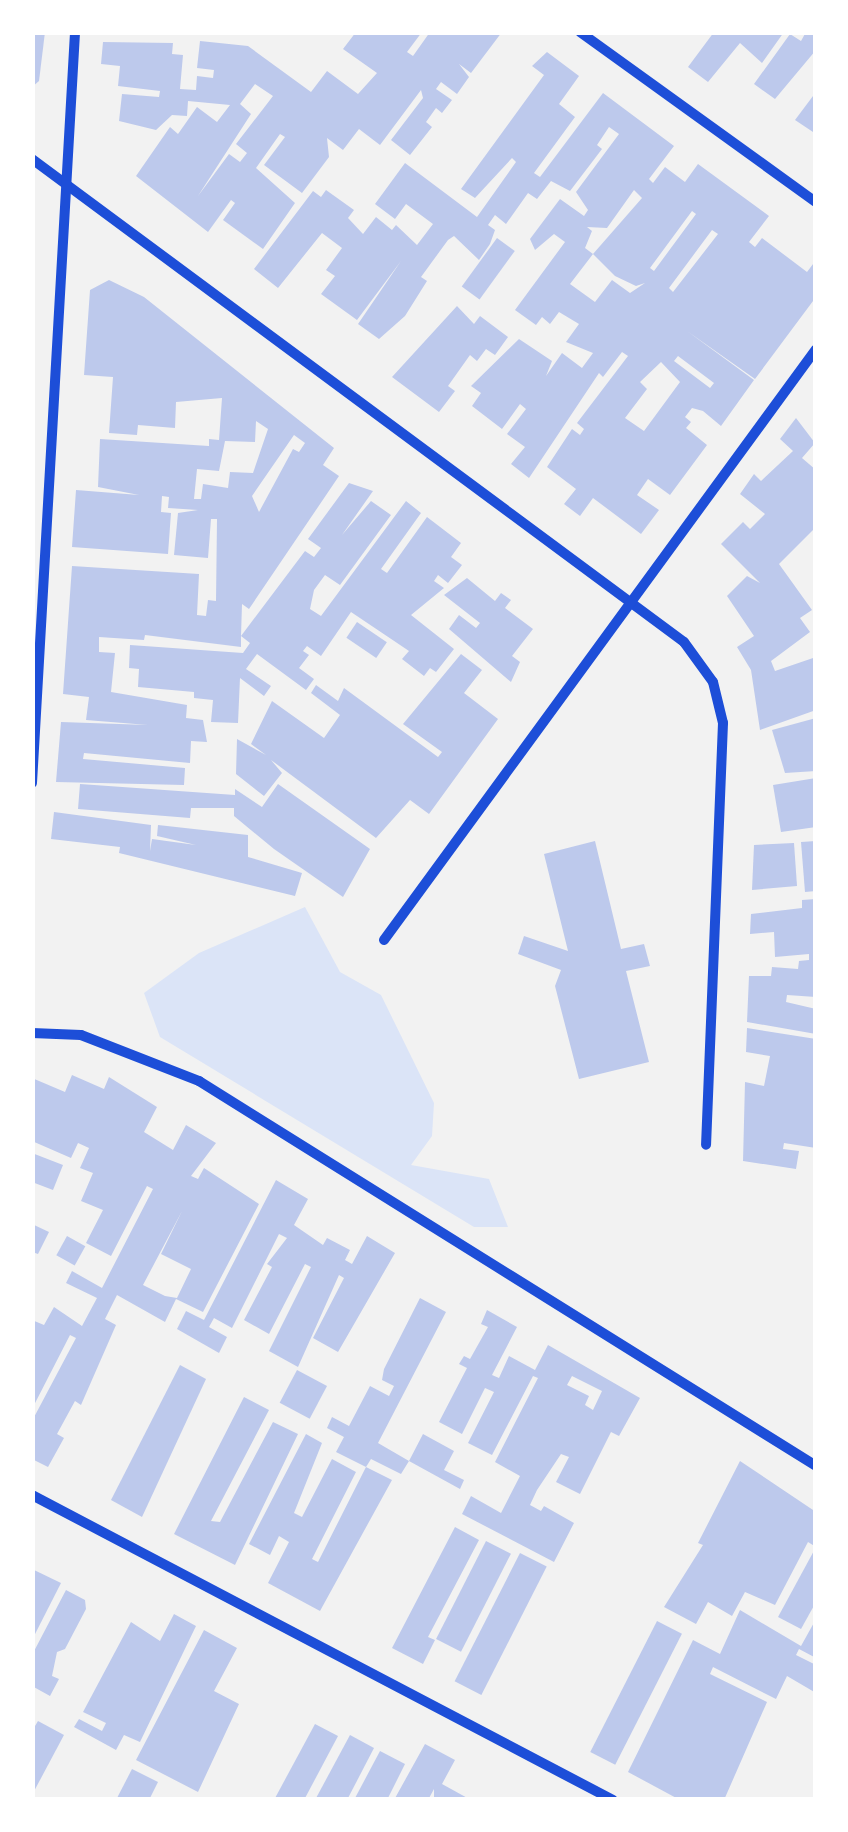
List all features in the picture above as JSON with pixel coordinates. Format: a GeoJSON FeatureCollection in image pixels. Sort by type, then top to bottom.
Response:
{"type":"FeatureCollection","features":[{"type":"Feature","properties":{"kind":"street"},"geometry":{"type":"LineString","coordinates":[[32,783],[75,32]]}},
{"type":"Feature","properties":{"kind":"street"},"geometry":{"type":"LineString","coordinates":[[580,32],[816,202]]}},
{"type":"Feature","properties":{"kind":"street"},"geometry":{"type":"LineString","coordinates":[[32,159],[684,642],[713,682],[723,722],[706,1146]]}},
{"type":"Feature","properties":{"kind":"street"},"geometry":{"type":"LineString","coordinates":[[384,940],[628,600],[816,350]]}},
{"type":"Feature","properties":{"kind":"street"},"geometry":{"type":"LineString","coordinates":[[32,1034],[81,1036],[199,1081],[816,1466]]}},
{"type":"Feature","properties":{"kind":"street"},"geometry":{"type":"LineString","coordinates":[[32,1494],[613,1800]]}},
{"type":"Feature","properties":{"kind":"shaded area"},"geometry":{"type":"Polygon","coordinates":[[[305,907],[340,972],[381,995],[434,1103],[432,1136],[411,1165],[489,1179],[508,1227],[474,1227],[160,1037],[144,993],[199,953],[305,907]]]}},
{"type":"Feature","properties":{"kind":"building"},"geometry":{"type":"Polygon","coordinates":[[[32,32],[45,32],[39,81],[32,87],[32,32]]]}},
{"type":"Feature","properties":{"kind":"building"},"geometry":{"type":"Polygon","coordinates":[[[356,32],[422,32],[407,52],[413,56],[430,32],[502,32],[471,73],[459,64],[469,77],[457,94],[441,82],[436,89],[452,100],[442,113],[436,108],[426,122],[432,127],[410,155],[391,140],[423,98],[421,90],[380,145],[359,129],[343,150],[327,138],[329,157],[302,193],[264,165],[285,137],[280,134],[256,168],[295,203],[263,249],[223,220],[235,203],[231,200],[208,232],[136,176],[170,127],[178,134],[197,107],[217,122],[230,105],[188,101],[187,116],[172,115],[156,130],[119,121],[122,94],[159,97],[160,91],[118,86],[120,66],[101,64],[103,42],[173,43],[172,54],[183,55],[180,89],[196,90],[197,76],[213,78],[214,70],[197,68],[200,41],[248,46],[311,92],[327,71],[358,94],[377,73],[343,49],[356,32]],[[255,84],[240,104],[251,114],[198,196],[229,154],[240,162],[247,153],[236,144],[273,96],[255,84]]]}},
{"type":"Feature","properties":{"kind":"building"},"geometry":{"type":"Polygon","coordinates":[[[714,32],[784,32],[762,63],[740,43],[708,82],[688,67],[714,32]]]}},
{"type":"Feature","properties":{"kind":"building"},"geometry":{"type":"Polygon","coordinates":[[[806,32],[816,32],[816,50],[775,99],[754,84],[790,34],[801,41],[806,32]]]}},
{"type":"Feature","properties":{"kind":"building"},"geometry":{"type":"Polygon","coordinates":[[[547,52],[579,76],[559,104],[575,117],[534,173],[540,177],[603,93],[674,146],[649,179],[653,183],[665,167],[685,182],[698,164],[769,216],[749,242],[755,247],[762,238],[807,272],[816,260],[816,297],[755,379],[687,331],[754,380],[721,426],[703,411],[692,408],[685,417],[691,422],[686,428],[707,445],[670,495],[648,479],[637,495],[659,510],[641,534],[593,498],[580,516],[564,504],[576,489],[547,467],[572,429],[580,435],[584,429],[577,423],[628,356],[622,352],[603,377],[599,373],[529,478],[511,464],[525,447],[507,434],[526,409],[520,404],[502,429],[472,406],[481,393],[471,386],[519,339],[552,361],[546,376],[562,353],[582,368],[593,353],[566,342],[579,324],[559,312],[550,324],[542,317],[536,325],[515,310],[565,242],[554,234],[535,250],[530,239],[560,199],[584,216],[588,210],[576,192],[619,134],[609,127],[597,145],[602,149],[570,191],[551,181],[537,199],[528,193],[506,224],[495,215],[488,225],[495,230],[479,260],[454,236],[448,240],[421,277],[427,281],[405,316],[379,339],[358,324],[401,261],[357,320],[321,294],[335,276],[326,270],[342,248],[322,233],[278,288],[254,269],[313,191],[321,197],[326,190],[354,210],[348,218],[363,234],[376,217],[392,230],[396,225],[417,245],[433,224],[406,204],[395,219],[375,204],[405,163],[477,217],[516,162],[512,158],[475,198],[461,189],[544,75],[532,66],[547,52]],[[634,190],[607,228],[587,227],[592,231],[585,248],[593,254],[642,198],[634,190]],[[692,211],[650,268],[654,271],[696,214],[692,211]],[[712,230],[669,288],[673,292],[718,234],[712,230]],[[593,254],[570,284],[595,302],[612,280],[630,293],[645,283],[636,286],[615,276],[593,254]],[[678,356],[674,361],[710,388],[714,383],[678,356]],[[661,362],[640,382],[647,389],[625,418],[644,431],[680,382],[661,362]]]}},
{"type":"Feature","properties":{"kind":"building"},"geometry":{"type":"Polygon","coordinates":[[[816,92],[816,134],[795,120],[816,92]]]}},
{"type":"Feature","properties":{"kind":"building"},"geometry":{"type":"Polygon","coordinates":[[[497,238],[515,251],[480,299],[462,287],[497,238]]]}},
{"type":"Feature","properties":{"kind":"building"},"geometry":{"type":"Polygon","coordinates":[[[109,280],[144,297],[334,448],[323,465],[339,476],[249,609],[242,604],[241,647],[145,635],[144,640],[99,637],[99,652],[115,653],[111,692],[187,705],[186,718],[203,720],[207,742],[191,741],[190,763],[84,753],[83,759],[185,768],[184,785],[56,782],[61,722],[148,725],[86,720],[89,697],[63,694],[72,566],[199,574],[197,615],[206,616],[208,600],[216,601],[217,519],[211,519],[208,558],[174,555],[178,513],[198,510],[168,508],[169,497],[162,496],[161,512],[171,513],[168,554],[72,547],[76,490],[139,495],[98,487],[100,439],[209,446],[209,439],[219,440],[222,398],[176,402],[175,428],[138,425],[137,435],[109,433],[113,377],[84,375],[90,290],[109,280]],[[256,421],[255,442],[225,441],[219,471],[197,469],[194,499],[201,499],[203,484],[228,488],[230,472],[253,473],[268,429],[256,421]],[[294,435],[252,496],[259,512],[293,449],[299,452],[305,443],[294,435]]]}},
{"type":"Feature","properties":{"kind":"building"},"geometry":{"type":"Polygon","coordinates":[[[457,306],[474,324],[480,316],[508,337],[495,355],[486,349],[477,361],[470,355],[448,386],[455,391],[439,412],[392,377],[457,306]]]}},
{"type":"Feature","properties":{"kind":"building"},"geometry":{"type":"Polygon","coordinates":[[[796,418],[815,443],[802,458],[816,470],[816,527],[779,564],[812,610],[800,618],[810,632],[771,661],[775,671],[816,657],[816,710],[760,730],[751,670],[737,647],[754,636],[727,596],[747,576],[760,583],[721,544],[743,522],[750,529],[765,514],[740,494],[754,474],[761,481],[793,451],[780,439],[796,418]]]}},
{"type":"Feature","properties":{"kind":"building"},"geometry":{"type":"Polygon","coordinates":[[[349,483],[373,491],[342,535],[371,501],[391,515],[340,585],[325,575],[314,590],[310,609],[321,616],[406,501],[421,513],[381,569],[387,573],[427,517],[461,543],[451,557],[462,565],[448,583],[438,575],[434,581],[444,588],[411,615],[454,649],[436,672],[430,668],[424,676],[402,659],[409,651],[351,612],[321,656],[307,646],[303,651],[309,655],[299,668],[314,679],[306,690],[257,654],[246,669],[271,686],[264,696],[240,678],[238,723],[211,722],[213,700],[194,698],[194,692],[138,687],[139,669],[129,668],[130,645],[243,653],[250,643],[241,636],[305,551],[314,557],[321,548],[308,539],[349,483]]]}},
{"type":"Feature","properties":{"kind":"building"},"geometry":{"type":"Polygon","coordinates":[[[467,578],[495,601],[501,593],[511,600],[505,608],[533,629],[512,656],[520,662],[511,682],[449,629],[459,615],[476,628],[480,623],[444,595],[467,578]]]}},
{"type":"Feature","properties":{"kind":"building"},"geometry":{"type":"Polygon","coordinates":[[[357,622],[387,642],[376,658],[346,638],[357,622]]]}},
{"type":"Feature","properties":{"kind":"building"},"geometry":{"type":"Polygon","coordinates":[[[461,654],[482,670],[464,693],[498,719],[429,814],[410,800],[376,838],[271,760],[282,773],[264,796],[236,774],[237,739],[266,755],[251,744],[272,701],[324,738],[340,715],[311,693],[316,685],[338,701],[344,688],[438,757],[442,752],[403,724],[461,654]]]}},
{"type":"Feature","properties":{"kind":"building"},"geometry":{"type":"Polygon","coordinates":[[[816,718],[816,771],[785,773],[772,730],[816,718]]]}},
{"type":"Feature","properties":{"kind":"building"},"geometry":{"type":"Polygon","coordinates":[[[816,778],[816,827],[781,832],[773,785],[816,778]]]}},
{"type":"Feature","properties":{"kind":"building"},"geometry":{"type":"Polygon","coordinates":[[[80,784],[235,795],[235,789],[262,807],[278,784],[370,849],[343,897],[274,849],[234,816],[234,808],[191,808],[190,818],[78,809],[80,784]]]}},
{"type":"Feature","properties":{"kind":"building"},"geometry":{"type":"Polygon","coordinates":[[[54,812],[151,825],[150,851],[152,839],[196,845],[157,836],[158,825],[248,835],[248,857],[302,873],[295,896],[119,853],[120,847],[51,839],[54,812]]]}},
{"type":"Feature","properties":{"kind":"building"},"geometry":{"type":"Polygon","coordinates":[[[595,841],[621,949],[644,944],[650,966],[626,971],[649,1062],[579,1079],[555,986],[561,970],[518,954],[524,936],[568,951],[544,854],[595,841]]]}},
{"type":"Feature","properties":{"kind":"building"},"geometry":{"type":"Polygon","coordinates":[[[816,841],[816,891],[805,892],[801,842],[816,841]]]}},
{"type":"Feature","properties":{"kind":"building"},"geometry":{"type":"Polygon","coordinates":[[[794,843],[797,886],[752,890],[754,845],[794,843]]]}},
{"type":"Feature","properties":{"kind":"building"},"geometry":{"type":"Polygon","coordinates":[[[816,899],[816,997],[787,995],[786,1002],[816,1009],[816,1034],[747,1022],[749,976],[771,976],[772,967],[798,969],[799,961],[809,960],[809,954],[775,957],[774,932],[750,934],[751,914],[802,908],[802,900],[816,899]]]}},
{"type":"Feature","properties":{"kind":"building"},"geometry":{"type":"Polygon","coordinates":[[[747,1028],[816,1039],[816,1148],[784,1143],[783,1149],[799,1151],[796,1169],[743,1161],[745,1082],[764,1086],[770,1056],[746,1052],[747,1028]]]}},
{"type":"Feature","properties":{"kind":"building"},"geometry":{"type":"Polygon","coordinates":[[[72,1075],[104,1089],[109,1077],[157,1107],[144,1132],[173,1150],[186,1125],[216,1143],[191,1176],[198,1179],[204,1168],[259,1204],[203,1312],[176,1299],[165,1322],[117,1295],[105,1319],[116,1325],[81,1405],[75,1401],[57,1434],[64,1438],[48,1467],[32,1459],[32,1421],[76,1338],[70,1335],[32,1409],[32,1320],[44,1325],[54,1307],[82,1326],[97,1298],[66,1283],[72,1271],[102,1288],[153,1189],[147,1186],[111,1256],[86,1243],[103,1210],[81,1201],[93,1173],[80,1168],[89,1148],[78,1143],[71,1158],[32,1141],[32,1078],[65,1092],[72,1075]],[[182,1211],[143,1285],[177,1298],[191,1269],[161,1254],[182,1211]]]}},
{"type":"Feature","properties":{"kind":"building"},"geometry":{"type":"Polygon","coordinates":[[[32,1153],[63,1165],[53,1190],[32,1182],[32,1153]]]}},
{"type":"Feature","properties":{"kind":"building"},"geometry":{"type":"Polygon","coordinates":[[[276,1180],[308,1199],[294,1225],[323,1245],[327,1238],[350,1250],[345,1260],[352,1264],[367,1236],[395,1253],[338,1352],[313,1338],[344,1278],[339,1275],[298,1367],[269,1351],[311,1267],[305,1264],[269,1334],[244,1320],[272,1267],[267,1264],[287,1238],[279,1234],[232,1328],[214,1318],[209,1327],[227,1337],[219,1353],[177,1329],[186,1311],[204,1320],[276,1180]]]}},
{"type":"Feature","properties":{"kind":"building"},"geometry":{"type":"Polygon","coordinates":[[[32,1224],[49,1232],[38,1254],[32,1252],[32,1224]]]}},
{"type":"Feature","properties":{"kind":"building"},"geometry":{"type":"Polygon","coordinates":[[[67,1236],[85,1246],[75,1265],[56,1255],[67,1236]]]}},
{"type":"Feature","properties":{"kind":"building"},"geometry":{"type":"Polygon","coordinates":[[[420,1298],[446,1312],[378,1443],[409,1461],[401,1474],[371,1459],[366,1467],[336,1452],[344,1437],[327,1428],[332,1417],[349,1426],[370,1386],[389,1396],[394,1386],[382,1380],[384,1369],[420,1298]]]}},
{"type":"Feature","properties":{"kind":"building"},"geometry":{"type":"Polygon","coordinates":[[[487,1310],[517,1327],[492,1375],[499,1378],[509,1356],[535,1370],[548,1345],[640,1398],[619,1436],[611,1432],[580,1494],[556,1482],[569,1457],[561,1454],[537,1490],[530,1505],[541,1511],[544,1506],[574,1523],[554,1562],[462,1514],[471,1496],[501,1513],[520,1476],[495,1462],[538,1378],[533,1376],[492,1455],[468,1443],[494,1392],[485,1388],[462,1434],[439,1422],[467,1368],[459,1364],[464,1356],[470,1359],[488,1327],[481,1324],[487,1310]],[[572,1376],[567,1385],[589,1396],[585,1405],[593,1410],[602,1391],[572,1376]]]}},
{"type":"Feature","properties":{"kind":"building"},"geometry":{"type":"Polygon","coordinates":[[[180,1365],[206,1379],[142,1517],[111,1500],[180,1365]]]}},
{"type":"Feature","properties":{"kind":"building"},"geometry":{"type":"Polygon","coordinates":[[[297,1370],[327,1386],[310,1419],[280,1403],[297,1370]]]}},
{"type":"Feature","properties":{"kind":"building"},"geometry":{"type":"Polygon","coordinates":[[[244,1397],[269,1410],[211,1521],[220,1522],[273,1422],[298,1434],[235,1565],[174,1534],[244,1397]]]}},
{"type":"Feature","properties":{"kind":"building"},"geometry":{"type":"Polygon","coordinates":[[[306,1434],[322,1443],[294,1513],[302,1517],[332,1459],[356,1472],[312,1559],[318,1562],[366,1467],[392,1480],[320,1611],[268,1583],[289,1542],[279,1536],[270,1555],[249,1544],[306,1434]]]}},
{"type":"Feature","properties":{"kind":"building"},"geometry":{"type":"Polygon","coordinates":[[[423,1434],[454,1451],[444,1470],[464,1480],[460,1489],[409,1461],[423,1434]]]}},
{"type":"Feature","properties":{"kind":"building"},"geometry":{"type":"Polygon","coordinates":[[[740,1461],[816,1512],[816,1547],[808,1542],[775,1605],[745,1592],[732,1616],[708,1602],[696,1624],[664,1607],[703,1545],[698,1543],[740,1461]]]}},
{"type":"Feature","properties":{"kind":"building"},"geometry":{"type":"Polygon","coordinates":[[[455,1527],[479,1540],[428,1637],[435,1640],[423,1664],[392,1648],[455,1527]]]}},
{"type":"Feature","properties":{"kind":"building"},"geometry":{"type":"Polygon","coordinates":[[[486,1541],[511,1554],[461,1652],[436,1639],[486,1541]]]}},
{"type":"Feature","properties":{"kind":"building"},"geometry":{"type":"Polygon","coordinates":[[[816,1547],[816,1602],[801,1629],[778,1617],[816,1547]]]}},
{"type":"Feature","properties":{"kind":"building"},"geometry":{"type":"Polygon","coordinates":[[[520,1553],[547,1567],[481,1695],[455,1681],[520,1553]]]}},
{"type":"Feature","properties":{"kind":"building"},"geometry":{"type":"Polygon","coordinates":[[[32,1569],[61,1583],[32,1640],[32,1569]]]}},
{"type":"Feature","properties":{"kind":"building"},"geometry":{"type":"Polygon","coordinates":[[[66,1590],[85,1600],[86,1609],[65,1649],[57,1652],[52,1676],[59,1679],[50,1696],[32,1686],[32,1655],[66,1590]]]}},
{"type":"Feature","properties":{"kind":"building"},"geometry":{"type":"Polygon","coordinates":[[[740,1610],[801,1646],[816,1619],[816,1658],[799,1649],[796,1655],[816,1665],[816,1693],[787,1676],[776,1699],[713,1667],[710,1674],[767,1702],[724,1800],[680,1800],[628,1772],[693,1640],[720,1654],[740,1610]]]}},
{"type":"Feature","properties":{"kind":"building"},"geometry":{"type":"Polygon","coordinates":[[[174,1614],[196,1626],[140,1742],[124,1735],[116,1750],[74,1727],[79,1719],[102,1731],[106,1723],[83,1712],[131,1622],[160,1641],[174,1614]]]}},
{"type":"Feature","properties":{"kind":"building"},"geometry":{"type":"Polygon","coordinates":[[[657,1621],[682,1634],[615,1765],[590,1752],[657,1621]]]}},
{"type":"Feature","properties":{"kind":"building"},"geometry":{"type":"Polygon","coordinates":[[[204,1630],[237,1648],[214,1691],[239,1704],[198,1792],[136,1760],[204,1630]]]}},
{"type":"Feature","properties":{"kind":"building"},"geometry":{"type":"Polygon","coordinates":[[[38,1721],[64,1735],[32,1795],[32,1731],[38,1721]]]}},
{"type":"Feature","properties":{"kind":"building"},"geometry":{"type":"Polygon","coordinates":[[[315,1724],[338,1736],[304,1800],[274,1800],[315,1724]]]}},
{"type":"Feature","properties":{"kind":"building"},"geometry":{"type":"Polygon","coordinates":[[[350,1735],[374,1748],[347,1800],[315,1800],[350,1735]]]}},
{"type":"Feature","properties":{"kind":"building"},"geometry":{"type":"Polygon","coordinates":[[[425,1744],[455,1760],[442,1784],[471,1800],[434,1800],[434,1789],[428,1800],[394,1800],[425,1744]]]}},
{"type":"Feature","properties":{"kind":"building"},"geometry":{"type":"Polygon","coordinates":[[[380,1751],[405,1764],[387,1800],[354,1800],[380,1751]]]}},
{"type":"Feature","properties":{"kind":"building"},"geometry":{"type":"Polygon","coordinates":[[[132,1769],[158,1782],[149,1800],[116,1800],[132,1769]]]}}]}
